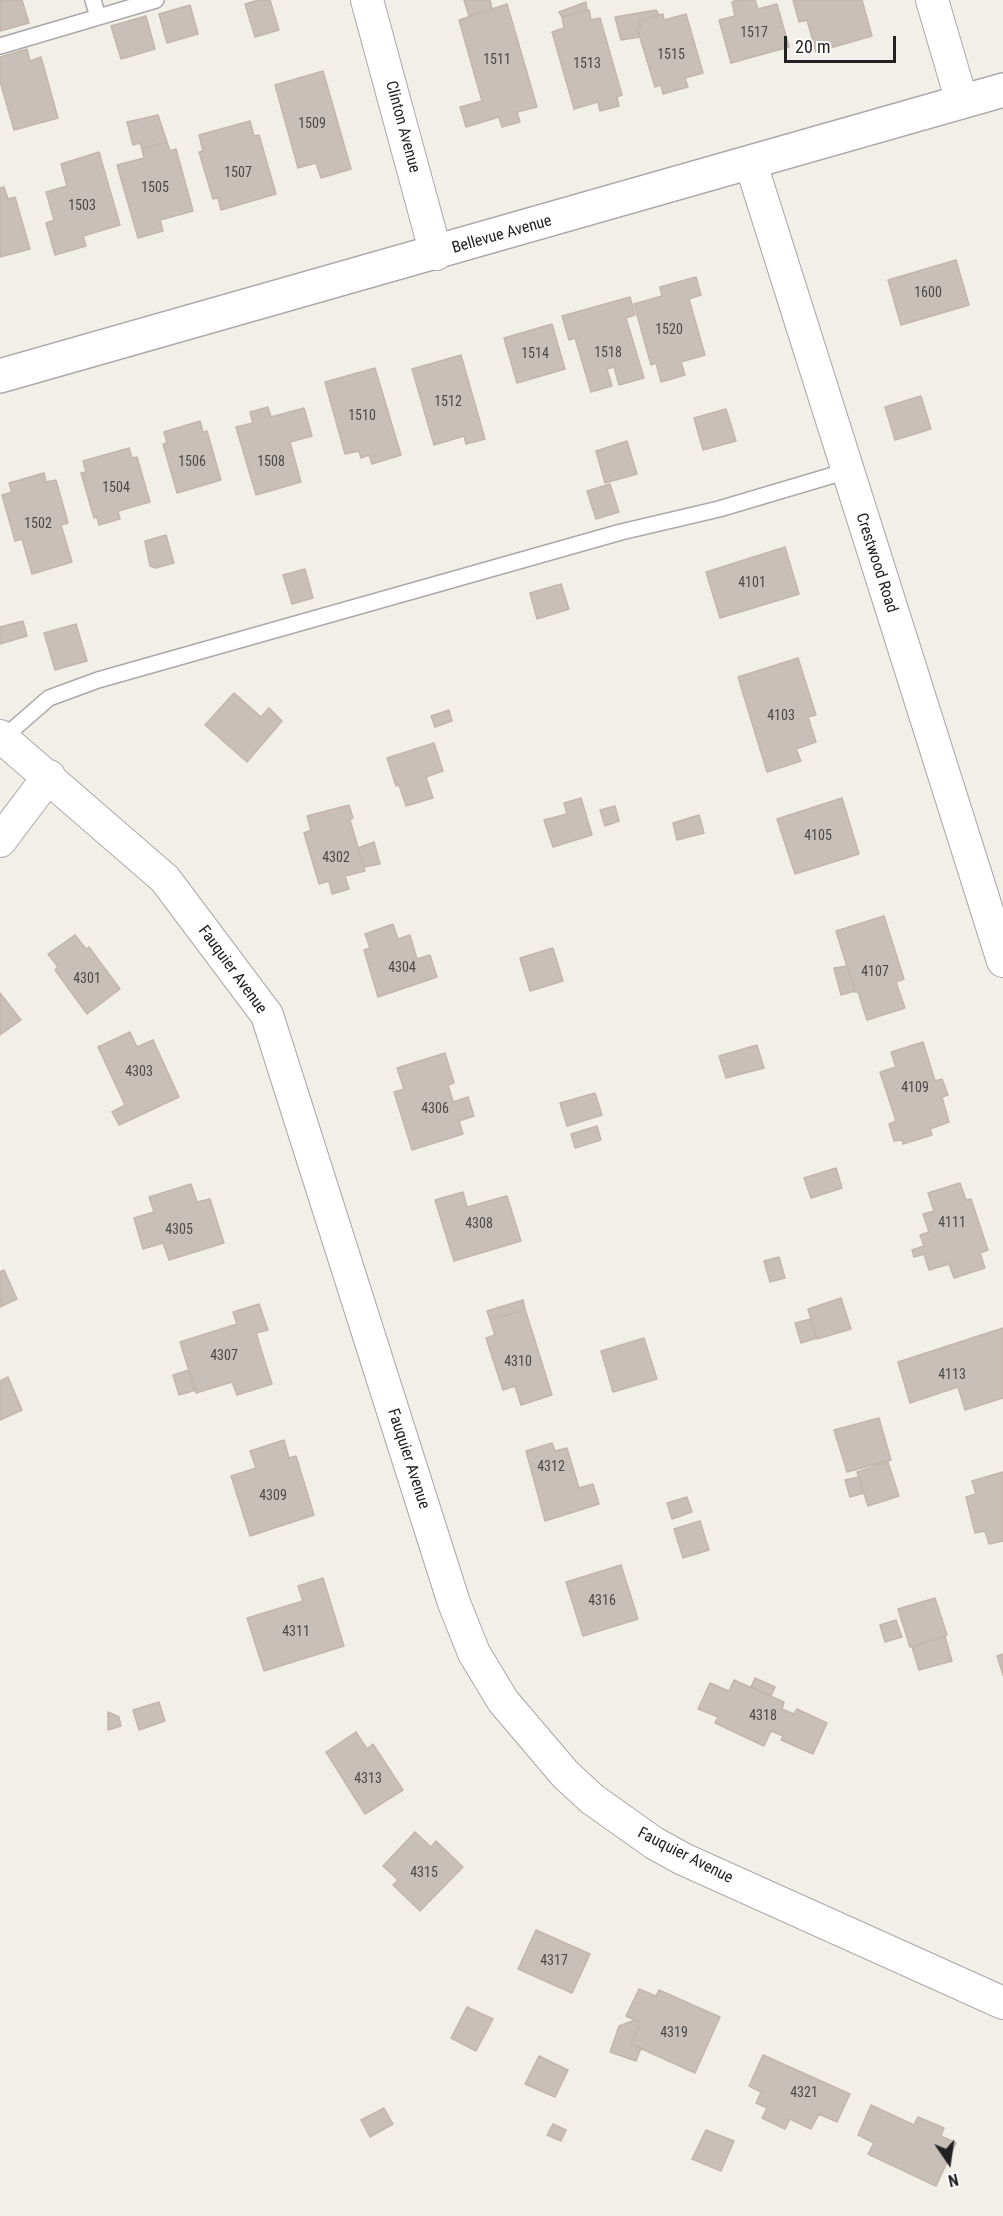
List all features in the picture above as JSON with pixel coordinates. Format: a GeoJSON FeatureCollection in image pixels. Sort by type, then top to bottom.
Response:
{"type":"FeatureCollection","features":[{"type":"Feature","properties":{"kind":"street","name":"Clinton Avenue"},"geometry":{"type":"LineString","coordinates":[[367,0],[436,254]]}},
{"type":"Feature","properties":{"kind":"street"},"geometry":{"type":"LineString","coordinates":[[932,0],[962,102]]}},
{"type":"Feature","properties":{"kind":"street","name":"Bellevue Avenue"},"geometry":{"type":"LineString","coordinates":[[0,376],[436,254],[1003,90]]}},
{"type":"Feature","properties":{"kind":"street","name":"Crestwood Road"},"geometry":{"type":"LineString","coordinates":[[751,164],[1003,961]]}},
{"type":"Feature","properties":{"kind":"street","name":"Fauquier Avenue"},"geometry":{"type":"LineString","coordinates":[[1,737],[49,776],[165,879],[267,1015],[454,1603],[474,1653],[503,1701],[565,1774],[592,1799],[654,1842],[683,1859],[1003,2003]]}},
{"type":"Feature","properties":{"kind":"street"},"geometry":{"type":"LineString","coordinates":[[0,841],[49,776]]}},
{"type":"Feature","properties":{"kind":"lane"},"geometry":{"type":"LineString","coordinates":[[93,0],[98,17]]}},
{"type":"Feature","properties":{"kind":"lane"},"geometry":{"type":"LineString","coordinates":[[0,46],[156,0]]}},
{"type":"Feature","properties":{"kind":"lane"},"geometry":{"type":"LineString","coordinates":[[1,737],[49,698],[98,680],[610,535],[719,509],[847,471]]}},
{"type":"Feature","properties":{"kind":"building"},"geometry":{"type":"Polygon","coordinates":[[[0,0],[22,0],[29,23],[0,31],[0,0]]]}},
{"type":"Feature","properties":{"kind":"building"},"geometry":{"type":"Polygon","coordinates":[[[270,0],[279,30],[255,37],[245,4],[270,0]]]}},
{"type":"Feature","properties":{"kind":"building"},"geometry":{"type":"Polygon","coordinates":[[[464,0],[490,0],[492,9],[469,16],[464,0]]]}},
{"type":"Feature","properties":{"kind":"building"},"geometry":{"type":"Polygon","coordinates":[[[755,0],[758,9],[777,4],[789,47],[731,63],[719,20],[735,16],[732,2],[755,0]]]}},
{"type":"Feature","properties":{"kind":"building"},"geometry":{"type":"Polygon","coordinates":[[[793,0],[862,0],[872,36],[816,52],[807,20],[799,22],[793,0]]]}},
{"type":"Feature","properties":{"kind":"building"},"geometry":{"type":"Polygon","coordinates":[[[586,2],[587,10],[562,17],[559,12],[586,2]]]}},
{"type":"Feature","properties":{"kind":"building"},"geometry":{"type":"Polygon","coordinates":[[[507,4],[537,107],[517,112],[520,122],[502,127],[499,117],[466,127],[460,107],[482,101],[459,20],[507,4]]]}},
{"type":"Feature","properties":{"kind":"building"},"geometry":{"type":"Polygon","coordinates":[[[190,5],[198,34],[167,43],[159,14],[190,5]]]}},
{"type":"Feature","properties":{"kind":"building"},"geometry":{"type":"Polygon","coordinates":[[[589,10],[591,20],[600,18],[622,95],[617,97],[619,106],[600,111],[598,102],[574,109],[552,32],[564,28],[562,17],[589,10]]]}},
{"type":"Feature","properties":{"kind":"building"},"geometry":{"type":"Polygon","coordinates":[[[656,10],[659,15],[639,21],[641,27],[637,28],[640,37],[621,40],[615,17],[656,10]]]}},
{"type":"Feature","properties":{"kind":"building"},"geometry":{"type":"Polygon","coordinates":[[[663,14],[664,20],[686,14],[703,73],[685,78],[688,87],[663,94],[661,85],[655,87],[637,28],[641,27],[639,21],[663,14]]]}},
{"type":"Feature","properties":{"kind":"building"},"geometry":{"type":"Polygon","coordinates":[[[146,16],[155,49],[121,59],[111,26],[146,16]]]}},
{"type":"Feature","properties":{"kind":"building"},"geometry":{"type":"Polygon","coordinates":[[[27,49],[30,61],[41,57],[58,118],[14,130],[0,81],[0,57],[27,49]]]}},
{"type":"Feature","properties":{"kind":"building"},"geometry":{"type":"Polygon","coordinates":[[[323,71],[351,169],[321,178],[316,163],[298,168],[275,85],[323,71]]]}},
{"type":"Feature","properties":{"kind":"building"},"geometry":{"type":"Polygon","coordinates":[[[158,115],[167,142],[142,149],[140,143],[133,145],[127,122],[158,115]]]}},
{"type":"Feature","properties":{"kind":"building"},"geometry":{"type":"Polygon","coordinates":[[[250,121],[254,136],[259,135],[276,194],[221,210],[218,198],[213,199],[199,152],[203,151],[199,135],[250,121]]]}},
{"type":"Feature","properties":{"kind":"building"},"geometry":{"type":"Polygon","coordinates":[[[167,142],[170,151],[176,149],[193,211],[160,220],[163,231],[138,238],[117,165],[144,158],[142,149],[167,142]]]}},
{"type":"Feature","properties":{"kind":"building"},"geometry":{"type":"Polygon","coordinates":[[[99,152],[120,225],[83,236],[86,246],[55,255],[46,223],[54,220],[46,192],[67,186],[61,164],[99,152]]]}},
{"type":"Feature","properties":{"kind":"building"},"geometry":{"type":"Polygon","coordinates":[[[4,187],[8,199],[15,197],[30,249],[0,257],[0,188],[4,187]]]}},
{"type":"Feature","properties":{"kind":"building"},"geometry":{"type":"Polygon","coordinates":[[[956,260],[969,305],[901,325],[888,280],[956,260]]]}},
{"type":"Feature","properties":{"kind":"building"},"geometry":{"type":"Polygon","coordinates":[[[696,277],[701,295],[689,299],[705,355],[681,362],[685,375],[661,382],[656,363],[651,365],[634,304],[662,296],[660,287],[696,277]]]}},
{"type":"Feature","properties":{"kind":"building"},"geometry":{"type":"Polygon","coordinates":[[[630,297],[635,315],[626,318],[644,378],[619,385],[614,367],[607,369],[612,386],[591,392],[575,338],[569,340],[562,316],[630,297]]]}},
{"type":"Feature","properties":{"kind":"building"},"geometry":{"type":"Polygon","coordinates":[[[552,324],[565,369],[517,383],[504,338],[552,324]]]}},
{"type":"Feature","properties":{"kind":"building"},"geometry":{"type":"Polygon","coordinates":[[[461,355],[485,439],[466,444],[464,436],[434,445],[412,369],[461,355]]]}},
{"type":"Feature","properties":{"kind":"building"},"geometry":{"type":"Polygon","coordinates":[[[375,368],[401,455],[372,464],[369,455],[361,458],[359,451],[345,454],[325,382],[375,368]]]}},
{"type":"Feature","properties":{"kind":"building"},"geometry":{"type":"Polygon","coordinates":[[[921,396],[931,429],[895,440],[885,407],[921,396]]]}},
{"type":"Feature","properties":{"kind":"building"},"geometry":{"type":"Polygon","coordinates":[[[268,407],[271,417],[304,408],[312,436],[290,442],[301,482],[256,495],[236,427],[253,423],[250,412],[268,407]]]}},
{"type":"Feature","properties":{"kind":"building"},"geometry":{"type":"Polygon","coordinates":[[[726,409],[736,441],[703,450],[694,418],[726,409]]]}},
{"type":"Feature","properties":{"kind":"building"},"geometry":{"type":"Polygon","coordinates":[[[200,421],[203,432],[207,431],[221,480],[177,493],[163,444],[167,443],[164,432],[200,421]]]}},
{"type":"Feature","properties":{"kind":"building"},"geometry":{"type":"Polygon","coordinates":[[[627,441],[637,474],[605,483],[596,451],[627,441]]]}},
{"type":"Feature","properties":{"kind":"building"},"geometry":{"type":"Polygon","coordinates":[[[129,448],[132,458],[137,457],[150,502],[118,511],[120,519],[99,525],[97,517],[94,518],[81,473],[86,472],[83,461],[129,448]]]}},
{"type":"Feature","properties":{"kind":"building"},"geometry":{"type":"Polygon","coordinates":[[[44,473],[46,482],[56,480],[68,523],[61,525],[72,562],[32,574],[22,539],[15,541],[2,495],[12,492],[9,483],[44,473]]]}},
{"type":"Feature","properties":{"kind":"building"},"geometry":{"type":"Polygon","coordinates":[[[610,484],[619,512],[596,519],[587,491],[610,484]]]}},
{"type":"Feature","properties":{"kind":"building"},"geometry":{"type":"Polygon","coordinates":[[[166,535],[174,563],[155,568],[150,566],[145,541],[166,535]]]}},
{"type":"Feature","properties":{"kind":"building"},"geometry":{"type":"Polygon","coordinates":[[[785,547],[799,594],[720,618],[706,572],[785,547]]]}},
{"type":"Feature","properties":{"kind":"building"},"geometry":{"type":"Polygon","coordinates":[[[305,569],[313,598],[292,604],[283,575],[305,569]]]}},
{"type":"Feature","properties":{"kind":"building"},"geometry":{"type":"Polygon","coordinates":[[[561,584],[569,609],[537,619],[530,593],[561,584]]]}},
{"type":"Feature","properties":{"kind":"building"},"geometry":{"type":"Polygon","coordinates":[[[23,621],[27,636],[0,644],[0,627],[23,621]]]}},
{"type":"Feature","properties":{"kind":"building"},"geometry":{"type":"Polygon","coordinates":[[[76,624],[87,661],[55,670],[44,633],[76,624]]]}},
{"type":"Feature","properties":{"kind":"building"},"geometry":{"type":"Polygon","coordinates":[[[798,658],[816,715],[808,717],[816,742],[796,749],[801,761],[767,772],[738,677],[798,658]]]}},
{"type":"Feature","properties":{"kind":"building"},"geometry":{"type":"Polygon","coordinates":[[[234,693],[261,717],[269,708],[282,721],[247,762],[205,725],[234,693]]]}},
{"type":"Feature","properties":{"kind":"building"},"geometry":{"type":"Polygon","coordinates":[[[449,710],[452,721],[435,727],[431,716],[449,710]]]}},
{"type":"Feature","properties":{"kind":"building"},"geometry":{"type":"Polygon","coordinates":[[[434,743],[443,771],[426,777],[433,798],[406,806],[399,785],[396,786],[387,758],[434,743]]]}},
{"type":"Feature","properties":{"kind":"building"},"geometry":{"type":"Polygon","coordinates":[[[581,798],[592,835],[553,847],[544,820],[567,814],[564,803],[581,798]]]}},
{"type":"Feature","properties":{"kind":"building"},"geometry":{"type":"Polygon","coordinates":[[[842,798],[859,854],[795,874],[777,819],[842,798]]]}},
{"type":"Feature","properties":{"kind":"building"},"geometry":{"type":"Polygon","coordinates":[[[349,805],[353,818],[350,820],[365,871],[345,876],[349,889],[332,894],[329,881],[319,884],[304,833],[311,830],[307,816],[349,805]]]}},
{"type":"Feature","properties":{"kind":"building"},"geometry":{"type":"Polygon","coordinates":[[[615,806],[619,821],[605,826],[600,810],[615,806]]]}},
{"type":"Feature","properties":{"kind":"building"},"geometry":{"type":"Polygon","coordinates":[[[699,815],[704,833],[677,840],[673,823],[699,815]]]}},
{"type":"Feature","properties":{"kind":"building"},"geometry":{"type":"Polygon","coordinates":[[[374,842],[380,864],[364,867],[358,848],[374,842]]]}},
{"type":"Feature","properties":{"kind":"building"},"geometry":{"type":"Polygon","coordinates":[[[884,916],[904,979],[896,982],[905,1008],[867,1020],[858,992],[855,992],[836,931],[884,916]]]}},
{"type":"Feature","properties":{"kind":"building"},"geometry":{"type":"Polygon","coordinates":[[[393,924],[398,939],[410,935],[417,959],[430,955],[437,977],[378,997],[364,950],[370,948],[365,934],[393,924]]]}},
{"type":"Feature","properties":{"kind":"building"},"geometry":{"type":"Polygon","coordinates":[[[75,935],[86,949],[89,947],[120,989],[87,1014],[55,970],[58,967],[48,954],[75,935]]]}},
{"type":"Feature","properties":{"kind":"building"},"geometry":{"type":"Polygon","coordinates":[[[553,948],[563,981],[530,991],[520,958],[553,948]]]}},
{"type":"Feature","properties":{"kind":"building"},"geometry":{"type":"Polygon","coordinates":[[[847,966],[855,991],[841,995],[834,968],[847,966]]]}},
{"type":"Feature","properties":{"kind":"building"},"geometry":{"type":"Polygon","coordinates":[[[0,993],[21,1020],[0,1035],[0,993]]]}},
{"type":"Feature","properties":{"kind":"building"},"geometry":{"type":"Polygon","coordinates":[[[130,1032],[137,1047],[153,1040],[179,1097],[119,1125],[112,1112],[125,1105],[98,1047],[130,1032]]]}},
{"type":"Feature","properties":{"kind":"building"},"geometry":{"type":"Polygon","coordinates":[[[923,1042],[935,1081],[942,1079],[948,1095],[942,1097],[949,1122],[930,1129],[932,1135],[903,1144],[902,1140],[894,1141],[889,1124],[896,1121],[880,1072],[896,1067],[891,1052],[923,1042]]]}},
{"type":"Feature","properties":{"kind":"building"},"geometry":{"type":"Polygon","coordinates":[[[757,1045],[764,1068],[726,1078],[719,1056],[757,1045]]]}},
{"type":"Feature","properties":{"kind":"building"},"geometry":{"type":"Polygon","coordinates":[[[445,1053],[454,1083],[448,1085],[453,1102],[468,1097],[474,1116],[459,1121],[463,1134],[412,1150],[394,1092],[404,1089],[397,1068],[445,1053]]]}},
{"type":"Feature","properties":{"kind":"building"},"geometry":{"type":"Polygon","coordinates":[[[595,1093],[602,1115],[567,1126],[560,1103],[595,1093]]]}},
{"type":"Feature","properties":{"kind":"building"},"geometry":{"type":"Polygon","coordinates":[[[597,1126],[601,1140],[575,1148],[571,1134],[597,1126]]]}},
{"type":"Feature","properties":{"kind":"building"},"geometry":{"type":"Polygon","coordinates":[[[836,1168],[842,1188],[811,1198],[804,1178],[836,1168]]]}},
{"type":"Feature","properties":{"kind":"building"},"geometry":{"type":"Polygon","coordinates":[[[960,1183],[966,1200],[971,1199],[988,1250],[980,1253],[985,1268],[954,1278],[949,1264],[929,1270],[924,1254],[914,1257],[912,1250],[924,1246],[920,1235],[929,1232],[923,1214],[934,1211],[928,1193],[960,1183]]]}},
{"type":"Feature","properties":{"kind":"building"},"geometry":{"type":"Polygon","coordinates":[[[191,1184],[197,1202],[210,1199],[224,1243],[169,1260],[163,1243],[143,1249],[134,1218],[154,1212],[149,1197],[191,1184]]]}},
{"type":"Feature","properties":{"kind":"building"},"geometry":{"type":"Polygon","coordinates":[[[463,1192],[467,1207],[507,1196],[521,1241],[454,1261],[435,1200],[463,1192]]]}},
{"type":"Feature","properties":{"kind":"building"},"geometry":{"type":"Polygon","coordinates":[[[779,1257],[785,1278],[770,1282],[764,1261],[779,1257]]]}},
{"type":"Feature","properties":{"kind":"building"},"geometry":{"type":"Polygon","coordinates":[[[4,1270],[17,1299],[0,1307],[0,1272],[4,1270]]]}},
{"type":"Feature","properties":{"kind":"building"},"geometry":{"type":"Polygon","coordinates":[[[841,1298],[851,1329],[817,1339],[808,1309],[841,1298]]]}},
{"type":"Feature","properties":{"kind":"building"},"geometry":{"type":"Polygon","coordinates":[[[523,1300],[525,1309],[490,1320],[487,1311],[523,1300]]]}},
{"type":"Feature","properties":{"kind":"building"},"geometry":{"type":"Polygon","coordinates":[[[259,1304],[268,1330],[256,1333],[272,1384],[237,1395],[232,1382],[196,1393],[180,1342],[237,1324],[233,1312],[259,1304]]]}},
{"type":"Feature","properties":{"kind":"building"},"geometry":{"type":"Polygon","coordinates":[[[525,1309],[552,1395],[521,1405],[515,1386],[503,1390],[486,1338],[495,1335],[490,1320],[525,1309]]]}},
{"type":"Feature","properties":{"kind":"building"},"geometry":{"type":"Polygon","coordinates":[[[811,1319],[817,1338],[801,1343],[795,1323],[811,1319]]]}},
{"type":"Feature","properties":{"kind":"building"},"geometry":{"type":"Polygon","coordinates":[[[1003,1328],[1003,1398],[965,1410],[958,1387],[910,1403],[898,1362],[1003,1328]]]}},
{"type":"Feature","properties":{"kind":"building"},"geometry":{"type":"Polygon","coordinates":[[[644,1338],[657,1379],[613,1392],[601,1351],[644,1338]]]}},
{"type":"Feature","properties":{"kind":"building"},"geometry":{"type":"Polygon","coordinates":[[[189,1370],[196,1390],[179,1395],[173,1375],[189,1370]]]}},
{"type":"Feature","properties":{"kind":"building"},"geometry":{"type":"Polygon","coordinates":[[[8,1377],[22,1410],[0,1420],[0,1381],[8,1377]]]}},
{"type":"Feature","properties":{"kind":"building"},"geometry":{"type":"Polygon","coordinates":[[[879,1418],[891,1460],[847,1472],[834,1430],[879,1418]]]}},
{"type":"Feature","properties":{"kind":"building"},"geometry":{"type":"Polygon","coordinates":[[[284,1440],[289,1458],[296,1456],[314,1515],[250,1536],[231,1476],[256,1468],[250,1451],[284,1440]]]}},
{"type":"Feature","properties":{"kind":"building"},"geometry":{"type":"Polygon","coordinates":[[[552,1443],[555,1451],[567,1448],[579,1488],[593,1484],[599,1504],[545,1521],[526,1451],[552,1443]]]}},
{"type":"Feature","properties":{"kind":"building"},"geometry":{"type":"Polygon","coordinates":[[[888,1462],[899,1496],[868,1506],[857,1472],[888,1462]]]}},
{"type":"Feature","properties":{"kind":"building"},"geometry":{"type":"Polygon","coordinates":[[[1003,1472],[1003,1541],[989,1544],[985,1531],[975,1533],[966,1497],[976,1494],[972,1481],[1003,1472]]]}},
{"type":"Feature","properties":{"kind":"building"},"geometry":{"type":"Polygon","coordinates":[[[859,1477],[864,1493],[850,1497],[845,1480],[859,1477]]]}},
{"type":"Feature","properties":{"kind":"building"},"geometry":{"type":"Polygon","coordinates":[[[687,1497],[692,1512],[672,1519],[667,1503],[687,1497]]]}},
{"type":"Feature","properties":{"kind":"building"},"geometry":{"type":"Polygon","coordinates":[[[700,1521],[709,1550],[683,1558],[674,1529],[700,1521]]]}},
{"type":"Feature","properties":{"kind":"building"},"geometry":{"type":"Polygon","coordinates":[[[621,1565],[638,1619],[583,1636],[566,1582],[621,1565]]]}},
{"type":"Feature","properties":{"kind":"building"},"geometry":{"type":"Polygon","coordinates":[[[323,1578],[344,1646],[264,1671],[247,1618],[303,1601],[298,1586],[323,1578]]]}},
{"type":"Feature","properties":{"kind":"building"},"geometry":{"type":"Polygon","coordinates":[[[935,1598],[947,1635],[910,1647],[898,1609],[935,1598]]]}},
{"type":"Feature","properties":{"kind":"building"},"geometry":{"type":"Polygon","coordinates":[[[896,1620],[902,1637],[885,1642],[880,1625],[896,1620]]]}},
{"type":"Feature","properties":{"kind":"building"},"geometry":{"type":"Polygon","coordinates":[[[945,1636],[952,1661],[919,1670],[912,1647],[945,1636]]]}},
{"type":"Feature","properties":{"kind":"building"},"geometry":{"type":"Polygon","coordinates":[[[1003,1654],[1003,1675],[997,1656],[1003,1654]]]}},
{"type":"Feature","properties":{"kind":"building"},"geometry":{"type":"Polygon","coordinates":[[[755,1678],[775,1687],[771,1696],[751,1687],[755,1678]]]}},
{"type":"Feature","properties":{"kind":"building"},"geometry":{"type":"Polygon","coordinates":[[[734,1680],[784,1702],[782,1709],[794,1714],[797,1709],[827,1723],[813,1754],[781,1740],[783,1736],[771,1731],[764,1746],[715,1723],[718,1717],[698,1709],[710,1683],[729,1691],[734,1680]]]}},
{"type":"Feature","properties":{"kind":"building"},"geometry":{"type":"Polygon","coordinates":[[[159,1702],[165,1721],[139,1730],[133,1710],[159,1702]]]}},
{"type":"Feature","properties":{"kind":"building"},"geometry":{"type":"Polygon","coordinates":[[[108,1712],[119,1717],[121,1726],[108,1730],[108,1712]]]}},
{"type":"Feature","properties":{"kind":"building"},"geometry":{"type":"Polygon","coordinates":[[[356,1732],[367,1749],[373,1744],[403,1790],[365,1814],[326,1752],[356,1732]]]}},
{"type":"Feature","properties":{"kind":"building"},"geometry":{"type":"Polygon","coordinates":[[[415,1832],[431,1847],[436,1841],[463,1867],[420,1911],[393,1885],[398,1880],[383,1866],[415,1832]]]}},
{"type":"Feature","properties":{"kind":"building"},"geometry":{"type":"Polygon","coordinates":[[[536,1930],[590,1954],[572,1993],[518,1969],[536,1930]]]}},
{"type":"Feature","properties":{"kind":"building"},"geometry":{"type":"Polygon","coordinates":[[[639,1989],[656,1996],[659,1990],[720,2017],[695,2073],[631,2044],[641,2023],[626,2016],[639,1989]]]}},
{"type":"Feature","properties":{"kind":"building"},"geometry":{"type":"Polygon","coordinates":[[[467,2007],[493,2019],[476,2051],[451,2038],[467,2007]]]}},
{"type":"Feature","properties":{"kind":"building"},"geometry":{"type":"Polygon","coordinates":[[[635,2020],[641,2023],[631,2044],[641,2048],[636,2061],[610,2052],[619,2026],[635,2020]]]}},
{"type":"Feature","properties":{"kind":"building"},"geometry":{"type":"Polygon","coordinates":[[[763,2055],[850,2094],[837,2122],[819,2114],[811,2129],[790,2119],[785,2129],[762,2118],[767,2108],[756,2103],[761,2092],[749,2086],[763,2055]]]}},
{"type":"Feature","properties":{"kind":"building"},"geometry":{"type":"Polygon","coordinates":[[[539,2056],[568,2070],[555,2097],[525,2084],[539,2056]]]}},
{"type":"Feature","properties":{"kind":"building"},"geometry":{"type":"Polygon","coordinates":[[[871,2105],[914,2125],[918,2117],[944,2128],[941,2136],[956,2143],[936,2186],[868,2154],[874,2143],[858,2135],[871,2105]]]}},
{"type":"Feature","properties":{"kind":"building"},"geometry":{"type":"Polygon","coordinates":[[[384,2108],[393,2124],[370,2137],[361,2120],[384,2108]]]}},
{"type":"Feature","properties":{"kind":"building"},"geometry":{"type":"Polygon","coordinates":[[[553,2124],[566,2130],[561,2141],[547,2135],[553,2124]]]}},
{"type":"Feature","properties":{"kind":"building"},"geometry":{"type":"Polygon","coordinates":[[[706,2130],[734,2141],[721,2171],[692,2159],[706,2130]]]}}]}
